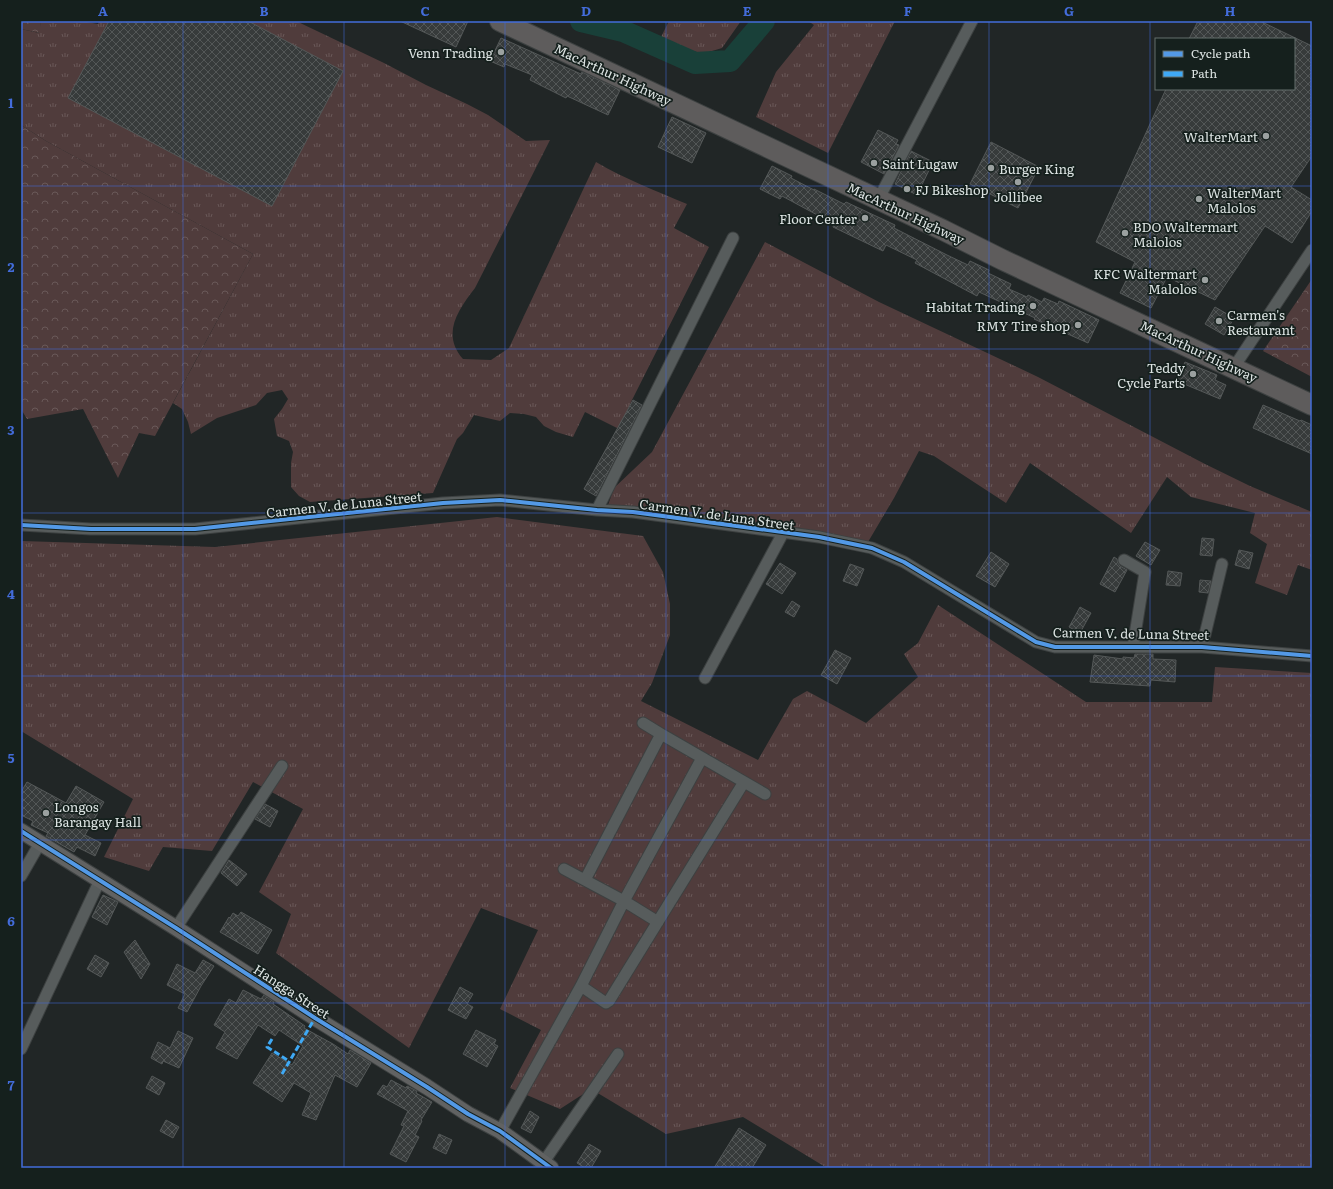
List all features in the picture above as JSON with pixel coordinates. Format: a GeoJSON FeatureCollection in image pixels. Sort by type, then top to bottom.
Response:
{"type":"FeatureCollection","features":[{"type":"Feature","properties":{"kind":"highway","name":"MacArthur Highway"},"geometry":{"type":"LineString","coordinates":[[500,21],[1312,405]]}},
{"type":"Feature","properties":{"kind":"street"},"geometry":{"type":"LineString","coordinates":[[878,200],[972,21]]}},
{"type":"Feature","properties":{"kind":"street"},"geometry":{"type":"LineString","coordinates":[[597,510],[733,238]]}},
{"type":"Feature","properties":{"kind":"street"},"geometry":{"type":"LineString","coordinates":[[1234,367],[1312,250]]}},
{"type":"Feature","properties":{"kind":"street","name":"Carmen V. de Luna Street"},"geometry":{"type":"LineString","coordinates":[[21,525],[91,530],[195,530],[443,503],[500,500],[597,510],[633,512],[819,537],[872,548],[904,562],[1036,642],[1055,647],[1202,647],[1312,656]]}},
{"type":"Feature","properties":{"kind":"street"},"geometry":{"type":"LineString","coordinates":[[705,678],[783,533]]}},
{"type":"Feature","properties":{"kind":"street"},"geometry":{"type":"LineString","coordinates":[[1124,560],[1145,572],[1133,647]]}},
{"type":"Feature","properties":{"kind":"street"},"geometry":{"type":"LineString","coordinates":[[1202,647],[1222,564]]}},
{"type":"Feature","properties":{"kind":"street"},"geometry":{"type":"LineString","coordinates":[[643,723],[765,794]]}},
{"type":"Feature","properties":{"kind":"street"},"geometry":{"type":"LineString","coordinates":[[585,880],[661,734]]}},
{"type":"Feature","properties":{"kind":"street"},"geometry":{"type":"LineString","coordinates":[[500,1131],[581,986],[624,901],[702,758]]}},
{"type":"Feature","properties":{"kind":"street"},"geometry":{"type":"LineString","coordinates":[[176,928],[282,766]]}},
{"type":"Feature","properties":{"kind":"street"},"geometry":{"type":"LineString","coordinates":[[581,986],[606,1003],[609,1001],[744,782]]}},
{"type":"Feature","properties":{"kind":"street","name":"Hangga Street"},"geometry":{"type":"LineString","coordinates":[[21,831],[176,928],[315,1018],[428,1087],[468,1114],[500,1131],[547,1165]]}},
{"type":"Feature","properties":{"kind":"street"},"geometry":{"type":"LineString","coordinates":[[21,876],[40,843]]}},
{"type":"Feature","properties":{"kind":"street"},"geometry":{"type":"LineString","coordinates":[[564,869],[624,901],[658,922]]}},
{"type":"Feature","properties":{"kind":"street"},"geometry":{"type":"LineString","coordinates":[[21,1048],[100,880]]}},
{"type":"Feature","properties":{"kind":"street"},"geometry":{"type":"LineString","coordinates":[[547,1165],[618,1054]]}},
{"type":"Feature","properties":{"kind":"green space"},"geometry":{"type":"Polygon","coordinates":[[[21,21],[41,21],[40,33],[21,29],[21,21]]]}},
{"type":"Feature","properties":{"kind":"green space"},"geometry":{"type":"Polygon","coordinates":[[[41,21],[81,21],[98,24],[99,21],[296,21],[467,104],[488,115],[526,141],[550,140],[475,288],[463,305],[454,322],[453,340],[463,359],[491,360],[509,348],[596,162],[629,179],[687,204],[674,228],[709,247],[632,400],[619,429],[585,412],[573,437],[556,432],[544,426],[536,417],[524,414],[510,413],[500,421],[474,415],[463,433],[457,439],[433,493],[310,502],[299,496],[291,487],[291,463],[293,452],[289,441],[277,436],[274,419],[288,399],[282,390],[267,393],[256,405],[217,418],[191,434],[188,422],[182,409],[173,403],[253,254],[46,141],[21,125],[21,29],[39,33],[41,21]]]}},
{"type":"Feature","properties":{"kind":"green space"},"geometry":{"type":"Polygon","coordinates":[[[669,21],[741,21],[722,48],[702,54],[660,39],[669,21]]]}},
{"type":"Feature","properties":{"kind":"green space"},"geometry":{"type":"Polygon","coordinates":[[[808,21],[895,21],[828,153],[756,117],[776,72],[814,25],[808,21]]]}},
{"type":"Feature","properties":{"kind":"green space"},"geometry":{"type":"Polygon","coordinates":[[[21,125],[46,141],[253,254],[155,436],[139,433],[118,478],[83,409],[27,419],[21,409],[21,125]]]}},
{"type":"Feature","properties":{"kind":"green space"},"geometry":{"type":"Polygon","coordinates":[[[765,242],[879,302],[1038,377],[1205,464],[1250,486],[1312,512],[1312,570],[1298,565],[1287,595],[1255,583],[1267,544],[1250,533],[1255,513],[1191,497],[1167,477],[1131,533],[1030,463],[1006,503],[934,456],[919,451],[868,542],[607,508],[614,488],[652,452],[765,242]]]}},
{"type":"Feature","properties":{"kind":"green space"},"geometry":{"type":"Polygon","coordinates":[[[1312,279],[1312,377],[1263,351],[1312,279]]]}},
{"type":"Feature","properties":{"kind":"green space"},"geometry":{"type":"Polygon","coordinates":[[[497,517],[643,536],[663,572],[670,604],[670,635],[652,683],[641,701],[758,760],[793,699],[807,691],[866,723],[918,677],[904,654],[918,643],[938,605],[1086,702],[1212,702],[1215,667],[1312,673],[1312,1168],[827,1168],[743,1117],[666,1134],[591,1089],[560,1109],[510,1088],[541,1030],[500,1009],[538,930],[481,908],[409,1048],[276,953],[291,914],[259,892],[303,809],[253,782],[212,851],[163,847],[149,871],[104,857],[133,799],[21,731],[21,541],[215,547],[497,517]]]}},
{"type":"Feature","properties":{"kind":"building"},"geometry":{"type":"Polygon","coordinates":[[[109,21],[248,21],[343,71],[272,206],[68,98],[109,21]]]}},
{"type":"Feature","properties":{"kind":"building"},"geometry":{"type":"Polygon","coordinates":[[[400,21],[468,21],[456,47],[400,21]]]}},
{"type":"Feature","properties":{"kind":"building","name":"WalterMart Malolos"},"geometry":{"type":"Polygon","coordinates":[[[1198,21],[1260,21],[1312,46],[1312,156],[1291,187],[1312,200],[1312,211],[1292,243],[1265,226],[1215,300],[1167,277],[1151,308],[1120,293],[1135,262],[1096,242],[1166,90],[1295,90],[1295,38],[1190,38],[1198,21]]]}},
{"type":"Feature","properties":{"kind":"building"},"geometry":{"type":"Polygon","coordinates":[[[501,38],[581,74],[582,72],[620,90],[608,115],[567,96],[566,98],[530,80],[532,75],[505,64],[504,67],[490,61],[501,38]]]}},
{"type":"Feature","properties":{"kind":"building"},"geometry":{"type":"Polygon","coordinates":[[[672,117],[706,133],[692,163],[658,147],[672,117]]]}},
{"type":"Feature","properties":{"kind":"building"},"geometry":{"type":"Polygon","coordinates":[[[878,130],[898,140],[896,144],[899,145],[884,174],[861,162],[878,130]]]}},
{"type":"Feature","properties":{"kind":"building"},"geometry":{"type":"Polygon","coordinates":[[[991,142],[1039,167],[1018,208],[970,184],[991,142]]]}},
{"type":"Feature","properties":{"kind":"building"},"geometry":{"type":"Polygon","coordinates":[[[911,151],[933,162],[917,195],[895,184],[911,151]]]}},
{"type":"Feature","properties":{"kind":"building"},"geometry":{"type":"Polygon","coordinates":[[[772,166],[792,176],[791,178],[814,190],[844,204],[846,202],[895,225],[894,228],[947,255],[968,265],[970,261],[989,270],[988,273],[1011,284],[1009,289],[1027,297],[1028,295],[1042,302],[1044,298],[1058,304],[1059,301],[1099,320],[1088,343],[979,292],[977,296],[915,263],[917,260],[886,245],[883,251],[833,227],[834,224],[782,196],[780,199],[760,189],[772,166]]]}},
{"type":"Feature","properties":{"kind":"building"},"geometry":{"type":"Polygon","coordinates":[[[1215,307],[1234,318],[1224,335],[1205,324],[1215,307]]]}},
{"type":"Feature","properties":{"kind":"building"},"geometry":{"type":"Polygon","coordinates":[[[1185,362],[1217,375],[1215,380],[1226,385],[1220,399],[1177,381],[1185,362]]]}},
{"type":"Feature","properties":{"kind":"building"},"geometry":{"type":"Polygon","coordinates":[[[633,400],[642,405],[596,496],[584,489],[633,400]]]}},
{"type":"Feature","properties":{"kind":"building"},"geometry":{"type":"Polygon","coordinates":[[[1263,405],[1312,425],[1312,454],[1253,428],[1263,405]]]}},
{"type":"Feature","properties":{"kind":"building"},"geometry":{"type":"Polygon","coordinates":[[[1202,538],[1214,539],[1212,556],[1200,555],[1202,538]]]}},
{"type":"Feature","properties":{"kind":"building"},"geometry":{"type":"Polygon","coordinates":[[[1145,542],[1160,550],[1151,565],[1136,556],[1145,542]]]}},
{"type":"Feature","properties":{"kind":"building"},"geometry":{"type":"Polygon","coordinates":[[[1239,550],[1253,553],[1249,569],[1235,565],[1239,550]]]}},
{"type":"Feature","properties":{"kind":"building"},"geometry":{"type":"Polygon","coordinates":[[[991,552],[1009,564],[995,587],[976,576],[991,552]]]}},
{"type":"Feature","properties":{"kind":"building"},"geometry":{"type":"Polygon","coordinates":[[[1114,557],[1117,559],[1120,566],[1127,570],[1115,592],[1100,584],[1114,557]]]}},
{"type":"Feature","properties":{"kind":"building"},"geometry":{"type":"Polygon","coordinates":[[[780,563],[796,573],[782,594],[766,584],[780,563]]]}},
{"type":"Feature","properties":{"kind":"building"},"geometry":{"type":"Polygon","coordinates":[[[850,564],[864,569],[857,586],[843,581],[850,564]]]}},
{"type":"Feature","properties":{"kind":"building"},"geometry":{"type":"Polygon","coordinates":[[[1168,571],[1182,573],[1180,586],[1166,585],[1168,571]]]}},
{"type":"Feature","properties":{"kind":"building"},"geometry":{"type":"Polygon","coordinates":[[[1200,580],[1211,581],[1208,593],[1199,592],[1200,580]]]}},
{"type":"Feature","properties":{"kind":"building"},"geometry":{"type":"Polygon","coordinates":[[[792,601],[800,606],[794,617],[785,612],[792,601]]]}},
{"type":"Feature","properties":{"kind":"building"},"geometry":{"type":"Polygon","coordinates":[[[1080,607],[1091,613],[1080,633],[1069,627],[1080,607]]]}},
{"type":"Feature","properties":{"kind":"building"},"geometry":{"type":"Polygon","coordinates":[[[835,650],[851,658],[837,684],[821,675],[835,650]]]}},
{"type":"Feature","properties":{"kind":"building"},"geometry":{"type":"Polygon","coordinates":[[[1135,654],[1153,654],[1153,659],[1176,660],[1175,682],[1151,680],[1150,686],[1090,682],[1094,655],[1123,659],[1123,657],[1134,658],[1135,654]]]}},
{"type":"Feature","properties":{"kind":"building"},"geometry":{"type":"Polygon","coordinates":[[[27,782],[66,803],[76,786],[104,802],[85,835],[101,843],[95,856],[77,847],[74,852],[46,836],[48,833],[31,825],[33,821],[21,815],[21,792],[27,782]]]}},
{"type":"Feature","properties":{"kind":"building"},"geometry":{"type":"Polygon","coordinates":[[[265,804],[278,811],[270,827],[255,819],[265,804]]]}},
{"type":"Feature","properties":{"kind":"building"},"geometry":{"type":"Polygon","coordinates":[[[229,860],[247,874],[237,886],[221,873],[229,860]]]}},
{"type":"Feature","properties":{"kind":"building"},"geometry":{"type":"Polygon","coordinates":[[[103,895],[118,902],[107,925],[92,917],[103,895]]]}},
{"type":"Feature","properties":{"kind":"building"},"geometry":{"type":"Polygon","coordinates":[[[241,912],[272,930],[258,954],[220,932],[233,913],[238,916],[241,912]]]}},
{"type":"Feature","properties":{"kind":"building"},"geometry":{"type":"Polygon","coordinates":[[[135,940],[150,964],[141,979],[124,952],[135,940]]]}},
{"type":"Feature","properties":{"kind":"building"},"geometry":{"type":"Polygon","coordinates":[[[95,955],[109,963],[101,977],[87,969],[95,955]]]}},
{"type":"Feature","properties":{"kind":"building"},"geometry":{"type":"Polygon","coordinates":[[[203,960],[214,966],[187,1012],[178,1008],[185,994],[167,985],[177,964],[195,973],[203,960]]]}},
{"type":"Feature","properties":{"kind":"building"},"geometry":{"type":"Polygon","coordinates":[[[460,987],[473,994],[467,1004],[473,1007],[466,1019],[448,1010],[460,987]]]}},
{"type":"Feature","properties":{"kind":"building"},"geometry":{"type":"Polygon","coordinates":[[[243,990],[261,999],[264,995],[274,1002],[273,1004],[305,1026],[304,1028],[348,1054],[350,1050],[371,1063],[357,1087],[335,1075],[316,1120],[302,1115],[311,1093],[294,1083],[282,1102],[253,1083],[272,1053],[292,1065],[303,1046],[279,1030],[275,1036],[258,1025],[237,1059],[216,1048],[225,1032],[214,1025],[229,999],[236,1003],[243,990]]]}},
{"type":"Feature","properties":{"kind":"building"},"geometry":{"type":"Polygon","coordinates":[[[476,1030],[496,1040],[494,1044],[498,1046],[487,1067],[463,1054],[476,1030]]]}},
{"type":"Feature","properties":{"kind":"building"},"geometry":{"type":"Polygon","coordinates":[[[178,1031],[193,1038],[179,1068],[163,1061],[162,1064],[151,1058],[158,1042],[170,1048],[178,1031]]]}},
{"type":"Feature","properties":{"kind":"building"},"geometry":{"type":"Polygon","coordinates":[[[152,1076],[165,1083],[159,1095],[146,1088],[152,1076]]]}},
{"type":"Feature","properties":{"kind":"building"},"geometry":{"type":"Polygon","coordinates":[[[391,1080],[406,1088],[407,1086],[417,1091],[416,1093],[432,1102],[421,1120],[422,1121],[415,1135],[419,1137],[406,1162],[390,1154],[404,1126],[401,1125],[408,1111],[377,1094],[383,1085],[387,1087],[391,1080]]]}},
{"type":"Feature","properties":{"kind":"building"},"geometry":{"type":"Polygon","coordinates":[[[530,1111],[539,1117],[531,1133],[521,1128],[530,1111]]]}},
{"type":"Feature","properties":{"kind":"building"},"geometry":{"type":"Polygon","coordinates":[[[166,1120],[179,1127],[173,1138],[160,1131],[166,1120]]]}},
{"type":"Feature","properties":{"kind":"building"},"geometry":{"type":"Polygon","coordinates":[[[739,1128],[766,1145],[752,1168],[714,1168],[739,1128]]]}},
{"type":"Feature","properties":{"kind":"building"},"geometry":{"type":"Polygon","coordinates":[[[439,1134],[452,1140],[446,1154],[433,1148],[439,1134]]]}},
{"type":"Feature","properties":{"kind":"building"},"geometry":{"type":"Polygon","coordinates":[[[589,1144],[601,1151],[591,1168],[585,1168],[577,1163],[589,1144]]]}},
{"type":"Feature","properties":{"kind":"waterway"},"geometry":{"type":"LineString","coordinates":[[581,21],[623,31],[695,63],[730,61],[764,21]]}},
{"type":"Feature","properties":{"kind":"marked path"},"geometry":{"type":"LineString","coordinates":[[282,1074],[315,1018]]}},
{"type":"Feature","properties":{"kind":"marked path"},"geometry":{"type":"LineString","coordinates":[[272,1039],[267,1047],[289,1061]]}},
{"type":"Feature","properties":{"kind":"cycle path"},"geometry":{"type":"LineString","coordinates":[[21,525],[91,529],[195,529],[443,503],[500,500],[597,510],[633,512],[819,537],[872,548],[904,562],[1036,642],[1055,647],[1202,647],[1312,656]]}},
{"type":"Feature","properties":{"kind":"cycle path"},"geometry":{"type":"LineString","coordinates":[[21,831],[468,1114],[500,1131],[551,1168]]}},
{"type":"Feature","properties":{"kind":"place","name":"Venn Trading"},"geometry":{"type":"Point","coordinates":[501,52]}},
{"type":"Feature","properties":{"kind":"place","name":"WalterMart"},"geometry":{"type":"Point","coordinates":[1266,136]}},
{"type":"Feature","properties":{"kind":"place","name":"Saint Lugaw"},"geometry":{"type":"Point","coordinates":[874,163]}},
{"type":"Feature","properties":{"kind":"place","name":"Burger King"},"geometry":{"type":"Point","coordinates":[991,168]}},
{"type":"Feature","properties":{"kind":"place","name":"Jollibee"},"geometry":{"type":"Point","coordinates":[1018,182]}},
{"type":"Feature","properties":{"kind":"place","name":"FJ Bikeshop"},"geometry":{"type":"Point","coordinates":[907,189]}},
{"type":"Feature","properties":{"kind":"place","name":"WalterMart Malolos"},"geometry":{"type":"Point","coordinates":[1199,199]}},
{"type":"Feature","properties":{"kind":"place","name":"Floor Center"},"geometry":{"type":"Point","coordinates":[865,218]}},
{"type":"Feature","properties":{"kind":"place","name":"BDO Waltermart Malolos"},"geometry":{"type":"Point","coordinates":[1125,233]}},
{"type":"Feature","properties":{"kind":"place","name":"KFC Waltermart Malolos"},"geometry":{"type":"Point","coordinates":[1205,280]}},
{"type":"Feature","properties":{"kind":"place","name":"Habitat Trading"},"geometry":{"type":"Point","coordinates":[1033,306]}},
{"type":"Feature","properties":{"kind":"place","name":"Carmen's Restaurant"},"geometry":{"type":"Point","coordinates":[1219,321]}},
{"type":"Feature","properties":{"kind":"place","name":"RMY Tire shop"},"geometry":{"type":"Point","coordinates":[1078,325]}},
{"type":"Feature","properties":{"kind":"place","name":"Teddy Cycle Parts"},"geometry":{"type":"Point","coordinates":[1193,374]}},
{"type":"Feature","properties":{"kind":"place","name":"Longos Barangay Hall"},"geometry":{"type":"Point","coordinates":[46,813]}}]}
